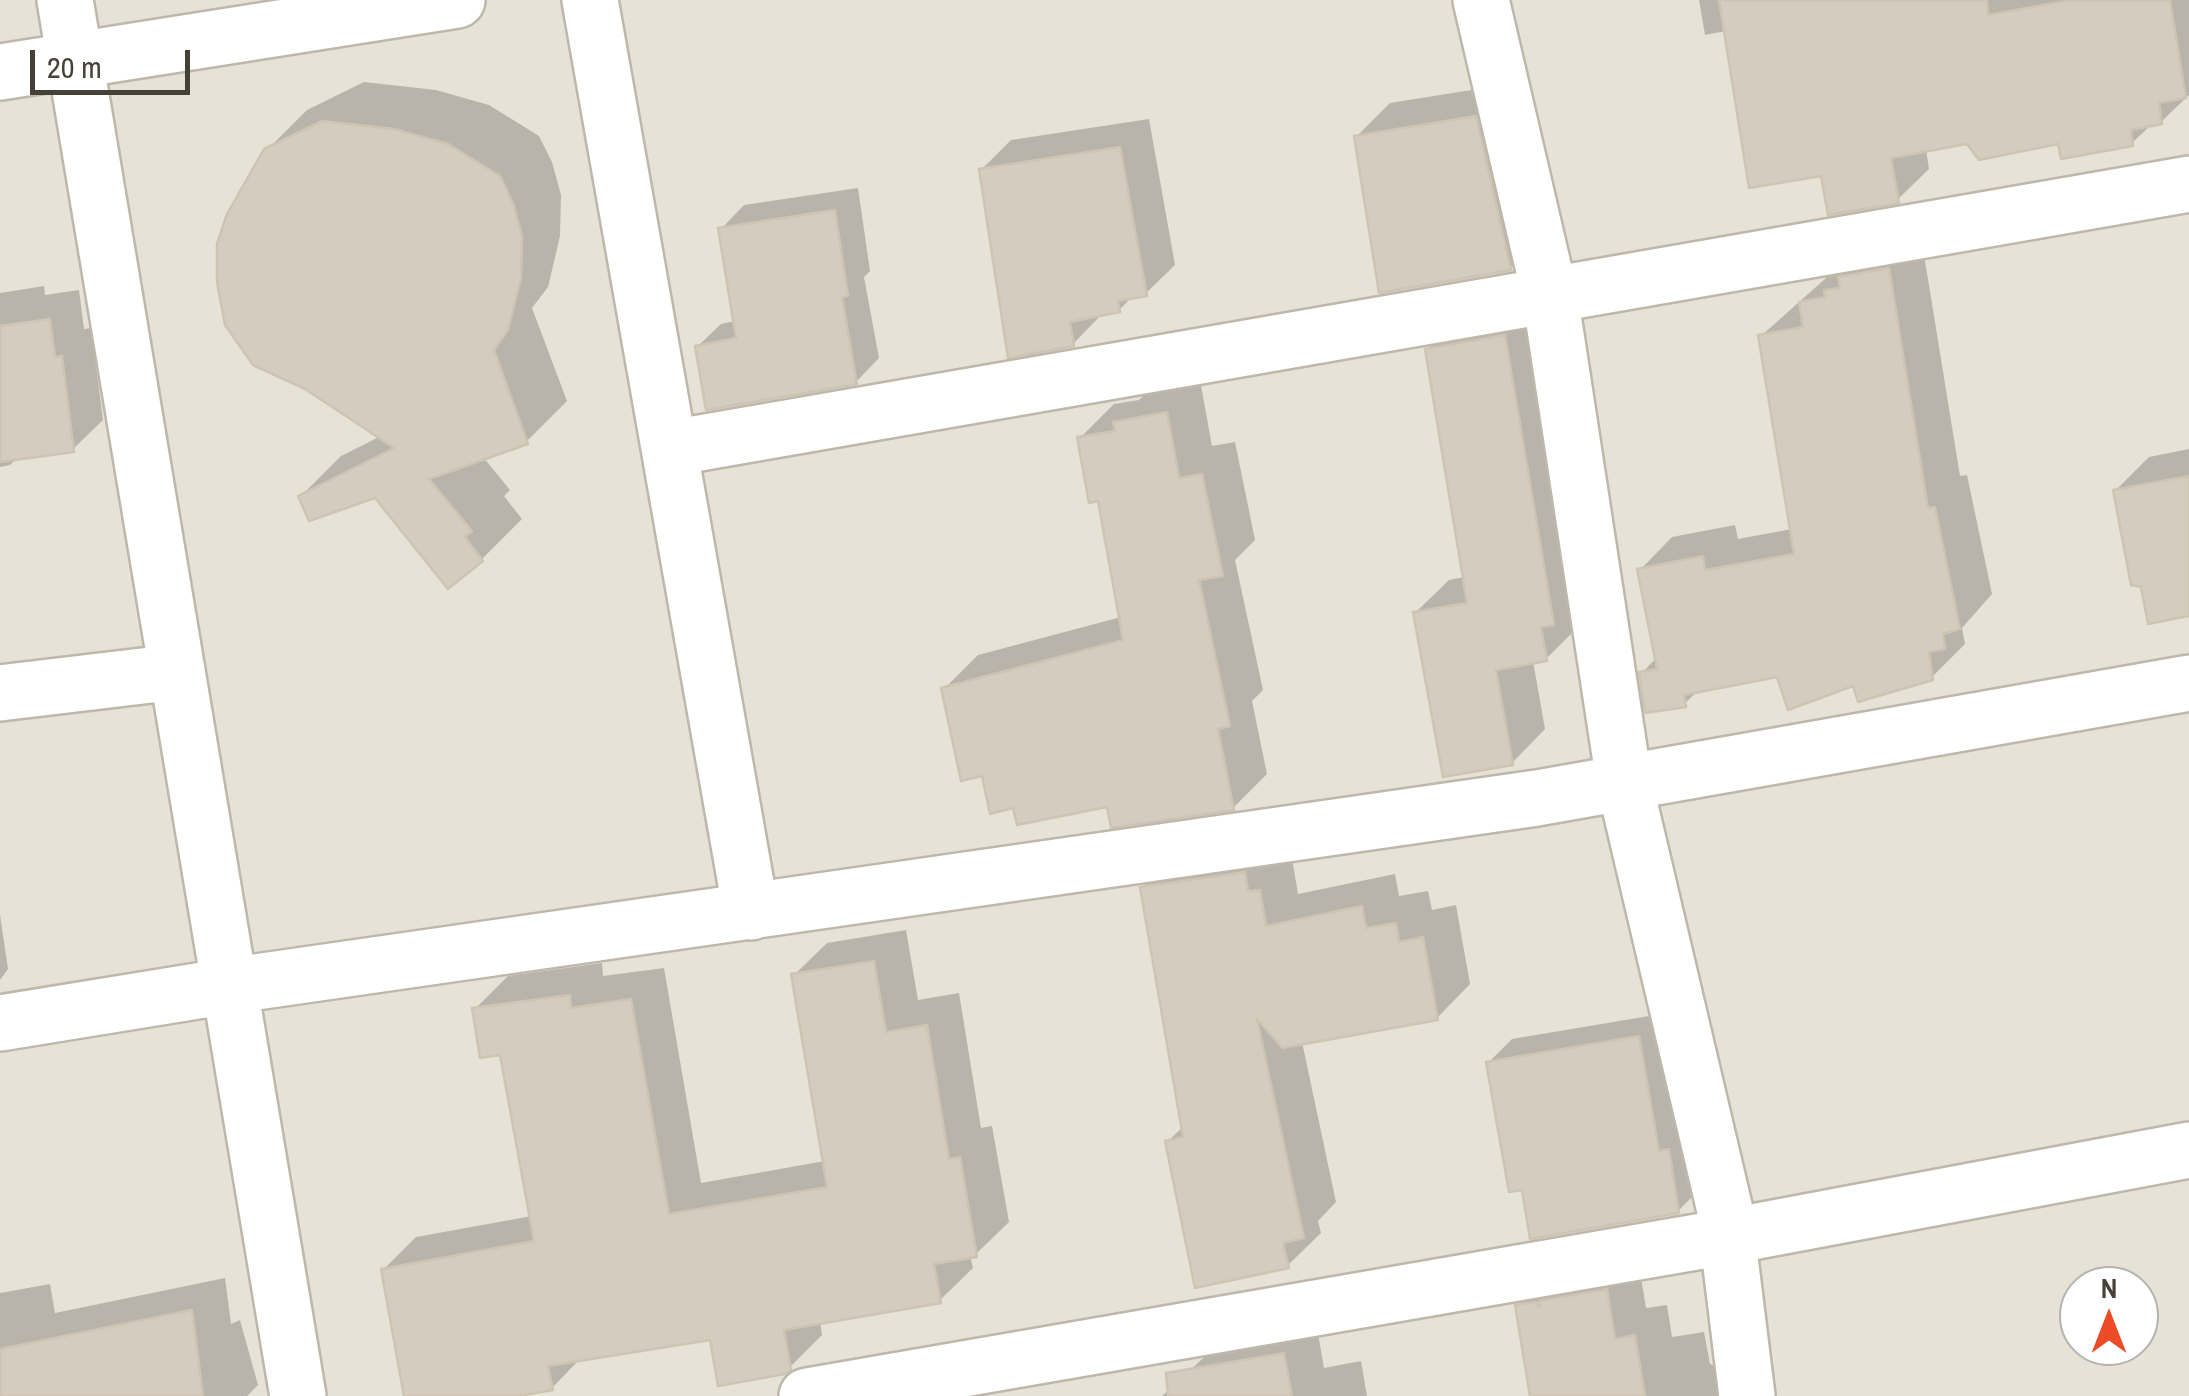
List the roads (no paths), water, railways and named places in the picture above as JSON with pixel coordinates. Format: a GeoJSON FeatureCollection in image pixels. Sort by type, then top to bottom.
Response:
{"type":"FeatureCollection","features":[{"type":"Feature","properties":{"kind":"street"},"geometry":{"type":"LineString","coordinates":[[65,0],[298,1396]]}},
{"type":"Feature","properties":{"kind":"street"},"geometry":{"type":"LineString","coordinates":[[0,72],[457,0]]}},
{"type":"Feature","properties":{"kind":"street"},"geometry":{"type":"LineString","coordinates":[[590,0],[751,912]]}},
{"type":"Feature","properties":{"kind":"street"},"geometry":{"type":"LineString","coordinates":[[1481,0],[1550,296],[1624,781],[1731,1236],[1730,1258],[1748,1396]]}},
{"type":"Feature","properties":{"kind":"street"},"geometry":{"type":"LineString","coordinates":[[671,448],[2189,184]]}},
{"type":"Feature","properties":{"kind":"street"},"geometry":{"type":"LineString","coordinates":[[0,693],[176,672]]}},
{"type":"Feature","properties":{"kind":"street"},"geometry":{"type":"LineString","coordinates":[[0,1022],[1537,798],[2189,682]]}},
{"type":"Feature","properties":{"kind":"street"},"geometry":{"type":"LineString","coordinates":[[807,1396],[1731,1236],[2189,1150]]}}]}
